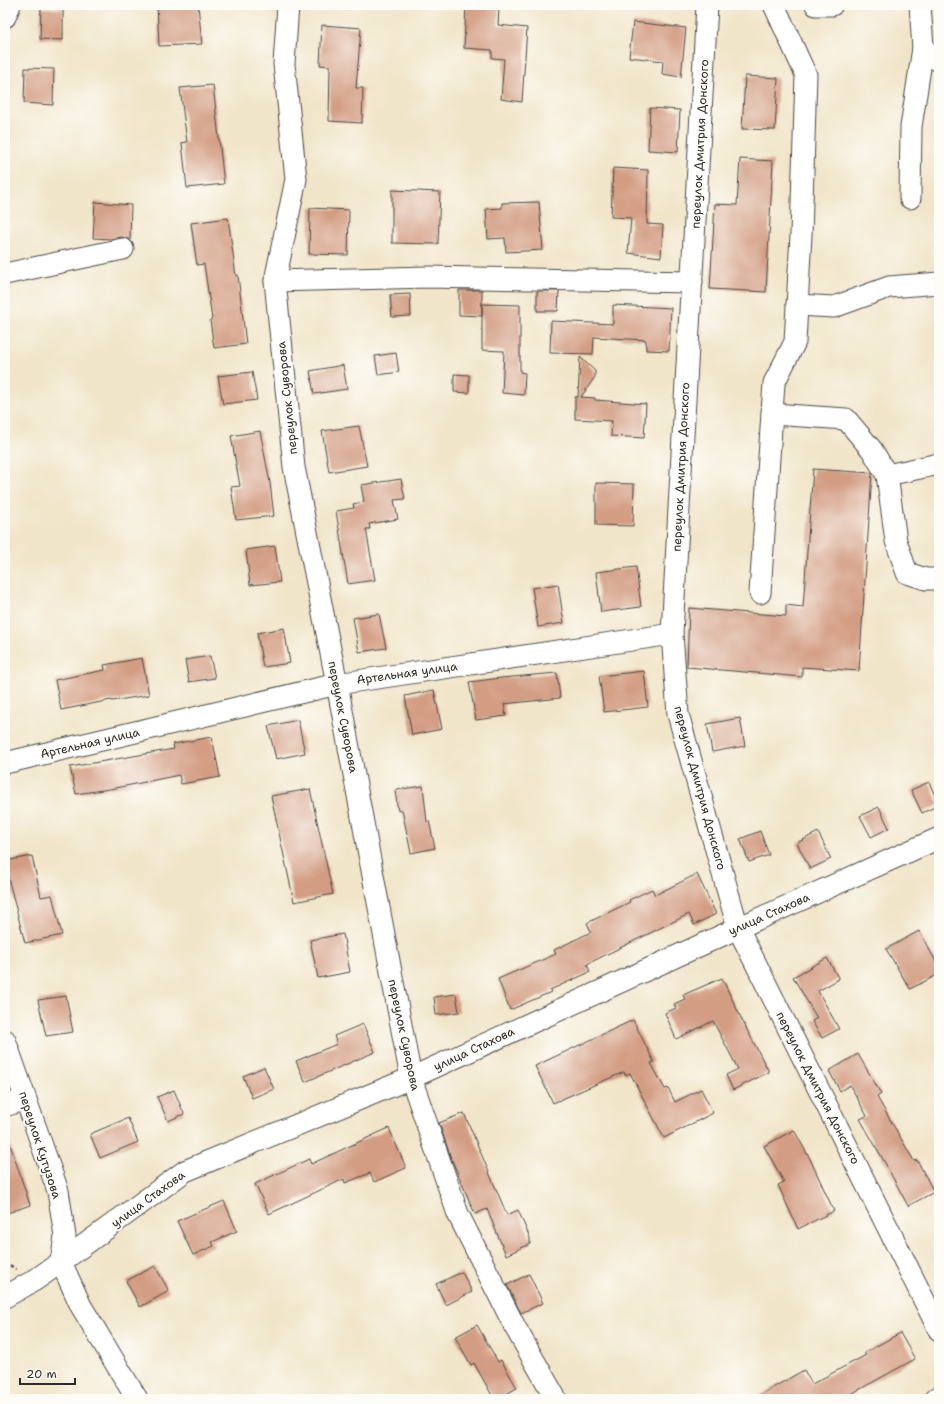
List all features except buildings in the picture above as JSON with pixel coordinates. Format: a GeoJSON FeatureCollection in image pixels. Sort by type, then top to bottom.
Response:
{"type":"FeatureCollection","features":[{"type":"Feature","properties":{"kind":"street"},"geometry":{"type":"LineString","coordinates":[[5,17],[10,5]]}},
{"type":"Feature","properties":{"kind":"street","name":"переулок Суворова"},"geometry":{"type":"LineString","coordinates":[[288,5],[284,64],[296,178],[275,281],[294,467],[337,684],[411,1078],[458,1214],[515,1327],[556,1399]]}},
{"type":"Feature","properties":{"kind":"street","name":"переулок Дмитрия Донского"},"geometry":{"type":"LineString","coordinates":[[707,5],[672,634],[678,714],[738,928],[939,1330]]}},
{"type":"Feature","properties":{"kind":"street"},"geometry":{"type":"LineString","coordinates":[[760,593],[774,383],[795,342],[806,75],[774,5]]}},
{"type":"Feature","properties":{"kind":"street"},"geometry":{"type":"LineString","coordinates":[[816,5],[832,5]]}},
{"type":"Feature","properties":{"kind":"street"},"geometry":{"type":"LineString","coordinates":[[910,198],[911,127],[923,48],[920,5]]}},
{"type":"Feature","properties":{"kind":"street"},"geometry":{"type":"LineString","coordinates":[[923,48],[939,61]]}},
{"type":"Feature","properties":{"kind":"street"},"geometry":{"type":"LineString","coordinates":[[5,274],[123,249]]}},
{"type":"Feature","properties":{"kind":"street"},"geometry":{"type":"LineString","coordinates":[[275,281],[428,277],[692,282]]}},
{"type":"Feature","properties":{"kind":"street"},"geometry":{"type":"LineString","coordinates":[[797,305],[834,307],[888,287],[939,282]]}},
{"type":"Feature","properties":{"kind":"street"},"geometry":{"type":"LineString","coordinates":[[772,414],[846,419],[872,450],[887,475],[896,542],[907,573],[926,579],[939,579]]}},
{"type":"Feature","properties":{"kind":"street"},"geometry":{"type":"LineString","coordinates":[[887,475],[939,464]]}},
{"type":"Feature","properties":{"kind":"street","name":"Артельная улица"},"geometry":{"type":"LineString","coordinates":[[5,763],[337,684],[672,634]]}},
{"type":"Feature","properties":{"kind":"street","name":"улица Стахова"},"geometry":{"type":"LineString","coordinates":[[5,1297],[35,1280],[61,1262],[185,1171],[411,1078],[738,928],[939,838]]}},
{"type":"Feature","properties":{"kind":"street","name":"переулок Кутузова"},"geometry":{"type":"LineString","coordinates":[[5,1040],[58,1191],[65,1236],[61,1262]]}},
{"type":"Feature","properties":{"kind":"street"},"geometry":{"type":"LineString","coordinates":[[5,1106],[25,1099]]}},
{"type":"Feature","properties":{"kind":"street"},"geometry":{"type":"LineString","coordinates":[[61,1262],[81,1306],[137,1399]]}},
{"type":"Feature","properties":{"kind":"street"},"geometry":{"type":"LineString","coordinates":[[935,1399],[939,1397]]}}]}
